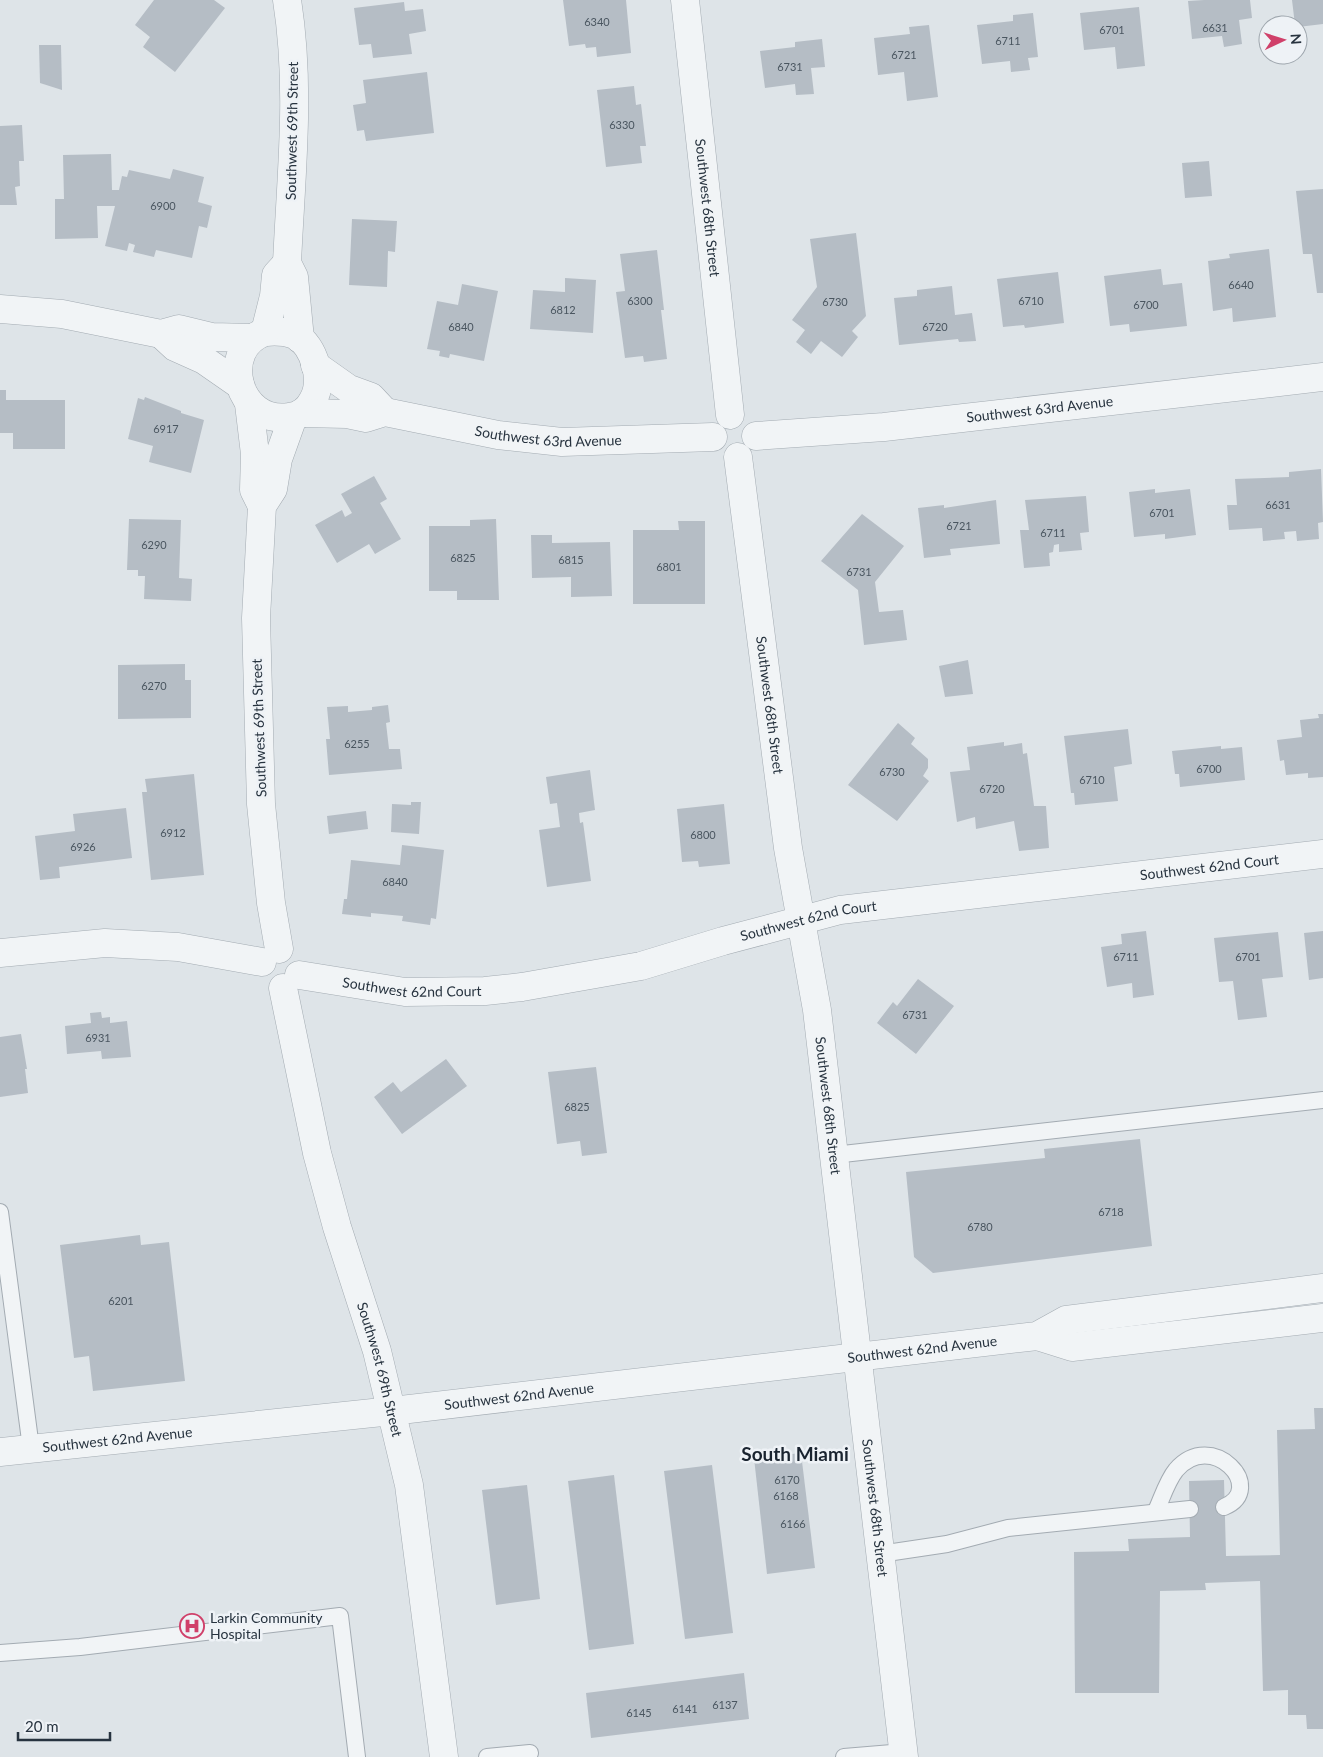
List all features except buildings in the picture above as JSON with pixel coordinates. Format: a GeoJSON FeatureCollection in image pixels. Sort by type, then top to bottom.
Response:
{"type":"FeatureCollection","features":[{"type":"Feature","properties":{"kind":"street","name":"Southwest 69th Street"},"geometry":{"type":"LineString","coordinates":[[288,0],[294,71],[295,131],[287,263],[294,277],[300,339]]}},
{"type":"Feature","properties":{"kind":"street","name":"Southwest 68th Street"},"geometry":{"type":"LineString","coordinates":[[684,0],[730,415]]}},
{"type":"Feature","properties":{"kind":"street","name":"Southwest 69th Street"},"geometry":{"type":"LineString","coordinates":[[258,335],[274,296],[276,275],[287,263]]}},
{"type":"Feature","properties":{"kind":"street"},"geometry":{"type":"LineString","coordinates":[[0,309],[62,314],[161,334],[179,329],[212,337],[284,332],[300,339],[308,348],[315,365],[317,388],[315,397],[298,415],[272,418],[263,415],[245,395],[204,360],[175,347],[161,334]]}},
{"type":"Feature","properties":{"kind":"street"},"geometry":{"type":"LineString","coordinates":[[245,395],[238,370],[242,352],[258,335]]}},
{"type":"Feature","properties":{"kind":"street"},"geometry":{"type":"LineString","coordinates":[[315,365],[349,389],[371,397],[385,412]]}},
{"type":"Feature","properties":{"kind":"street","name":"Southwest 63rd Avenue"},"geometry":{"type":"LineString","coordinates":[[756,436],[884,427],[1323,377]]}},
{"type":"Feature","properties":{"kind":"street","name":"Southwest 69th Street"},"geometry":{"type":"LineString","coordinates":[[245,395],[255,454],[254,490],[262,506],[256,618],[259,750],[268,874],[271,955],[261,968],[266,981],[270,985],[291,981],[302,1090],[322,1172],[377,1352],[392,1411],[409,1485],[444,1757]]}},
{"type":"Feature","properties":{"kind":"street","name":"Southwest 63rd Avenue"},"geometry":{"type":"LineString","coordinates":[[298,415],[347,414],[366,418],[385,412],[498,435],[562,442],[714,437]]}},
{"type":"Feature","properties":{"kind":"street","name":"Southwest 69th Street"},"geometry":{"type":"LineString","coordinates":[[262,506],[273,489],[278,459],[298,415]]}},
{"type":"Feature","properties":{"kind":"street"},"geometry":{"type":"LineString","coordinates":[[730,415],[746,417],[752,422],[756,436],[752,449],[738,457],[727,456],[721,452],[717,448],[714,437],[715,427],[719,421],[730,415]]}},
{"type":"Feature","properties":{"kind":"street","name":"Southwest 68th Street"},"geometry":{"type":"LineString","coordinates":[[738,457],[788,848],[817,1010],[904,1754]]}},
{"type":"Feature","properties":{"kind":"street","name":"Southwest 62nd Court"},"geometry":{"type":"LineString","coordinates":[[291,981],[405,992],[478,991],[522,987],[641,966],[723,941],[840,910],[1323,854]]}},
{"type":"Feature","properties":{"kind":"street"},"geometry":{"type":"LineString","coordinates":[[0,953],[75,945],[113,944],[271,955]]}},
{"type":"Feature","properties":{"kind":"street","name":"Southwest 62nd Avenue"},"geometry":{"type":"LineString","coordinates":[[0,1452],[392,1411],[1037,1336],[1066,1320],[1323,1288]]}},
{"type":"Feature","properties":{"kind":"street","name":"Southwest 62nd Avenue"},"geometry":{"type":"LineString","coordinates":[[1037,1336],[1072,1347],[1323,1318]]}},
{"type":"Feature","properties":{"kind":"lane"},"geometry":{"type":"LineString","coordinates":[[834,1155],[1323,1100]]}},
{"type":"Feature","properties":{"kind":"lane"},"geometry":{"type":"LineString","coordinates":[[0,1212],[30,1448]]}},
{"type":"Feature","properties":{"kind":"lane"},"geometry":{"type":"LineString","coordinates":[[1156,1511],[1176,1471],[1183,1464],[1200,1456],[1220,1459],[1230,1464],[1235,1470],[1239,1480],[1239,1493],[1231,1504],[1224,1506]]}},
{"type":"Feature","properties":{"kind":"lane"},"geometry":{"type":"LineString","coordinates":[[880,1554],[947,1544],[1008,1528],[1156,1511],[1190,1509]]}},
{"type":"Feature","properties":{"kind":"lane"},"geometry":{"type":"LineString","coordinates":[[0,1653],[80,1647],[340,1616],[357,1757]]}},
{"type":"Feature","properties":{"kind":"lane"},"geometry":{"type":"LineString","coordinates":[[487,1757],[530,1753]]}},
{"type":"Feature","properties":{"kind":"lane"},"geometry":{"type":"LineString","coordinates":[[844,1757],[904,1754]]}},
{"type":"Feature","properties":{"kind":"place","name":"Larkin Community Hospital"},"geometry":{"type":"Point","coordinates":[192,1626]}},
{"type":"Feature","properties":{"kind":"district","name":"South Miami"},"geometry":{"type":"Point","coordinates":[795,1454]}}]}
